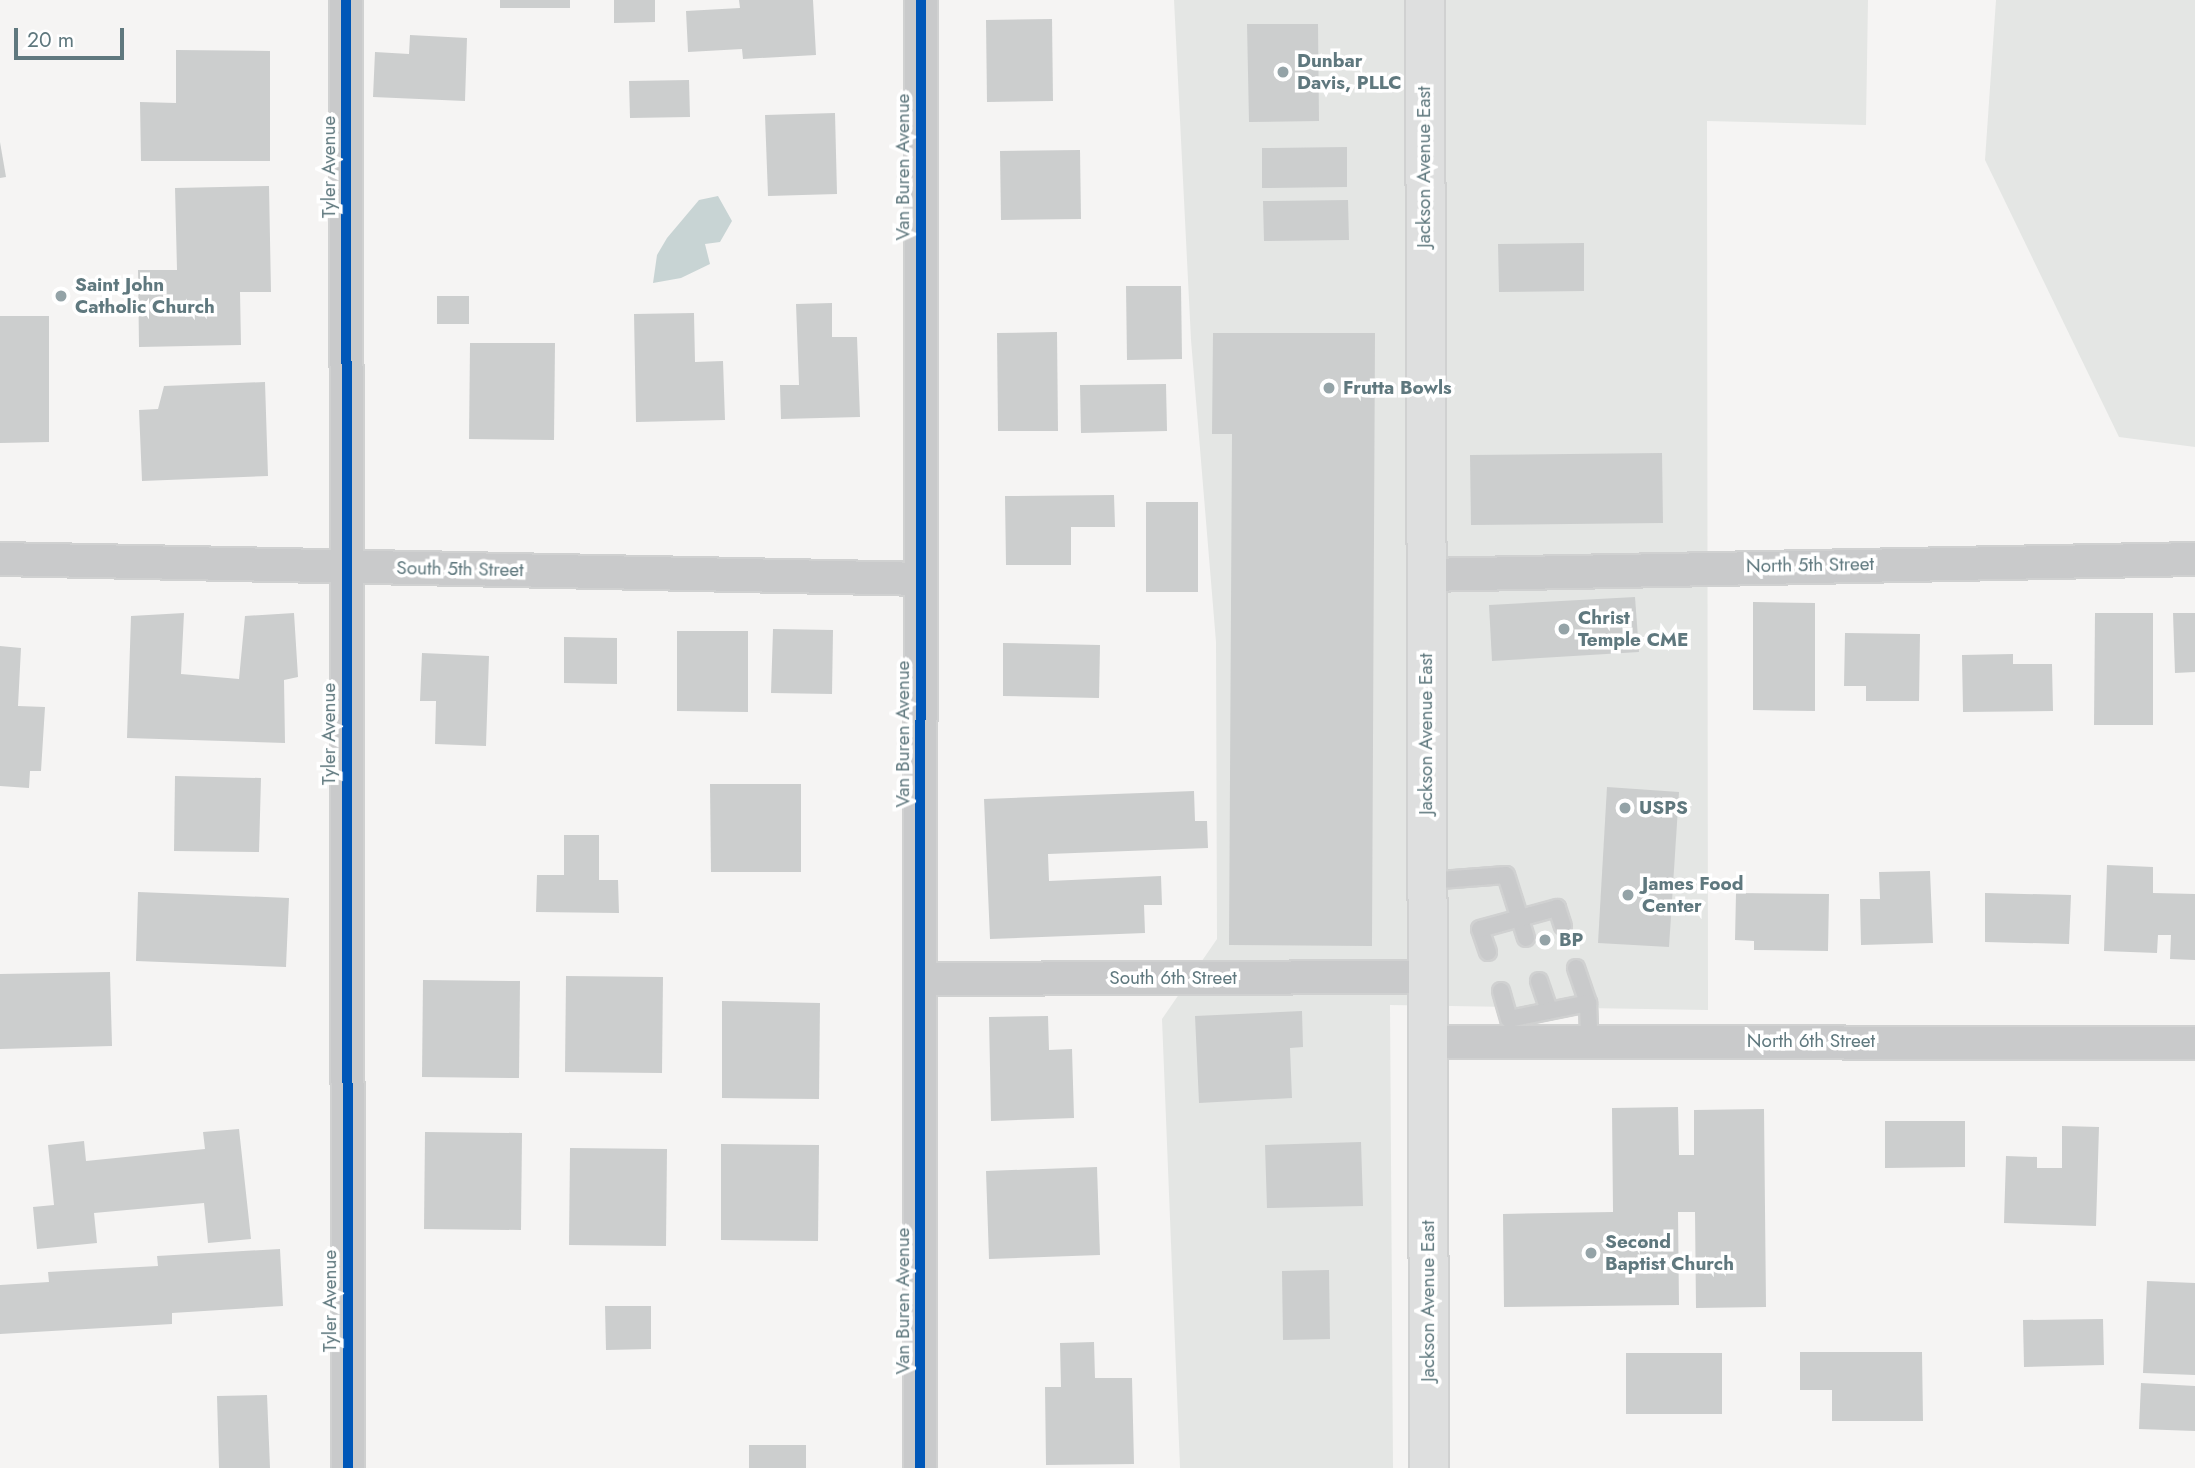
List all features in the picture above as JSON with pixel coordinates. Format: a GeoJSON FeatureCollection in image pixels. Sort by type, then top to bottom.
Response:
{"type":"FeatureCollection","features":[{"type":"Feature","properties":{"kind":"main road","name":"Jackson Avenue East"},"geometry":{"type":"LineString","coordinates":[[1425,0],[1429,1468]]}},
{"type":"Feature","properties":{"kind":"street","name":"Tyler Avenue"},"geometry":{"type":"LineString","coordinates":[[346,0],[348,1468]]}},
{"type":"Feature","properties":{"kind":"street","name":"Van Buren Avenue"},"geometry":{"type":"LineString","coordinates":[[920,0],[920,1468]]}},
{"type":"Feature","properties":{"kind":"street","name":"South 5th Street"},"geometry":{"type":"LineString","coordinates":[[0,559],[921,579]]}},
{"type":"Feature","properties":{"kind":"street","name":"North 5th Street"},"geometry":{"type":"LineString","coordinates":[[1426,575],[2195,559]]}},
{"type":"Feature","properties":{"kind":"street","name":"South 6th Street"},"geometry":{"type":"LineString","coordinates":[[920,979],[1426,976]]}},
{"type":"Feature","properties":{"kind":"street","name":"North 6th Street"},"geometry":{"type":"LineString","coordinates":[[1426,1042],[1589,1040],[2195,1043]]}},
{"type":"Feature","properties":{"kind":"lane"},"geometry":{"type":"LineString","coordinates":[[1426,881],[1506,875],[1526,938]]}},
{"type":"Feature","properties":{"kind":"lane"},"geometry":{"type":"LineString","coordinates":[[1488,952],[1480,929],[1557,908],[1563,926]]}},
{"type":"Feature","properties":{"kind":"lane"},"geometry":{"type":"LineString","coordinates":[[1576,968],[1588,1003],[1589,1040]]}},
{"type":"Feature","properties":{"kind":"lane"},"geometry":{"type":"LineString","coordinates":[[1539,981],[1549,1010]]}},
{"type":"Feature","properties":{"kind":"lane"},"geometry":{"type":"LineString","coordinates":[[1501,991],[1509,1018],[1588,1003]]}},
{"type":"Feature","properties":{"kind":"shaded area"},"geometry":{"type":"Polygon","coordinates":[[[1174,0],[1868,0],[1866,125],[1707,121],[1708,1010],[1390,1005],[1393,1468],[1180,1468],[1162,1019],[1217,939],[1216,642],[1191,340],[1174,0]]]}},
{"type":"Feature","properties":{"kind":"shaded area"},"geometry":{"type":"Polygon","coordinates":[[[1996,0],[2195,0],[2195,447],[2119,437],[1985,160],[1996,0]]]}},
{"type":"Feature","properties":{"kind":"shaded area"},"geometry":{"type":"Polygon","coordinates":[[[718,196],[732,221],[720,242],[705,244],[710,264],[681,278],[653,283],[657,255],[667,238],[699,200],[718,196]]]}},
{"type":"Feature","properties":{"kind":"building"},"geometry":{"type":"Polygon","coordinates":[[[500,0],[570,0],[570,8],[500,8],[500,0]]]}},
{"type":"Feature","properties":{"kind":"building"},"geometry":{"type":"Polygon","coordinates":[[[614,0],[655,0],[655,22],[614,23],[614,0]]]}},
{"type":"Feature","properties":{"kind":"building"},"geometry":{"type":"Polygon","coordinates":[[[739,0],[813,0],[816,55],[743,59],[742,49],[688,52],[686,11],[740,8],[739,0]]]}},
{"type":"Feature","properties":{"kind":"building"},"geometry":{"type":"Polygon","coordinates":[[[1052,19],[1053,101],[987,102],[986,20],[1052,19]]]}},
{"type":"Feature","properties":{"kind":"building","name":"Dunbar Davis, PLLC"},"geometry":{"type":"Polygon","coordinates":[[[1247,24],[1318,24],[1319,121],[1249,122],[1247,24]]]}},
{"type":"Feature","properties":{"kind":"building"},"geometry":{"type":"Polygon","coordinates":[[[410,35],[467,38],[465,101],[373,97],[375,52],[409,54],[410,35]]]}},
{"type":"Feature","properties":{"kind":"building"},"geometry":{"type":"Polygon","coordinates":[[[176,50],[270,51],[270,161],[141,161],[140,102],[176,103],[176,50]]]}},
{"type":"Feature","properties":{"kind":"building"},"geometry":{"type":"Polygon","coordinates":[[[689,80],[690,117],[630,118],[629,81],[689,80]]]}},
{"type":"Feature","properties":{"kind":"building"},"geometry":{"type":"Polygon","coordinates":[[[835,113],[837,194],[768,196],[765,115],[835,113]]]}},
{"type":"Feature","properties":{"kind":"building"},"geometry":{"type":"Polygon","coordinates":[[[0,142],[6,177],[0,178],[0,142]]]}},
{"type":"Feature","properties":{"kind":"building"},"geometry":{"type":"Polygon","coordinates":[[[1347,147],[1347,187],[1262,188],[1262,148],[1347,147]]]}},
{"type":"Feature","properties":{"kind":"building"},"geometry":{"type":"Polygon","coordinates":[[[1080,150],[1081,219],[1001,220],[1000,151],[1080,150]]]}},
{"type":"Feature","properties":{"kind":"building"},"geometry":{"type":"Polygon","coordinates":[[[269,186],[271,292],[240,292],[241,345],[139,347],[138,270],[177,270],[175,188],[269,186]]]}},
{"type":"Feature","properties":{"kind":"building"},"geometry":{"type":"Polygon","coordinates":[[[1348,200],[1349,240],[1264,241],[1263,201],[1348,200]]]}},
{"type":"Feature","properties":{"kind":"building"},"geometry":{"type":"Polygon","coordinates":[[[1584,243],[1584,291],[1499,292],[1498,244],[1584,243]]]}},
{"type":"Feature","properties":{"kind":"building"},"geometry":{"type":"Polygon","coordinates":[[[1126,286],[1181,286],[1182,359],[1127,360],[1126,286]]]}},
{"type":"Feature","properties":{"kind":"building"},"geometry":{"type":"Polygon","coordinates":[[[437,296],[469,296],[469,324],[437,324],[437,296]]]}},
{"type":"Feature","properties":{"kind":"building"},"geometry":{"type":"Polygon","coordinates":[[[832,303],[832,337],[857,337],[860,417],[781,419],[780,385],[799,385],[796,304],[832,303]]]}},
{"type":"Feature","properties":{"kind":"building"},"geometry":{"type":"Polygon","coordinates":[[[694,313],[695,362],[723,361],[725,420],[636,422],[634,314],[694,313]]]}},
{"type":"Feature","properties":{"kind":"building"},"geometry":{"type":"Polygon","coordinates":[[[0,316],[49,316],[49,442],[0,443],[0,316]]]}},
{"type":"Feature","properties":{"kind":"building"},"geometry":{"type":"Polygon","coordinates":[[[1057,332],[1058,431],[998,431],[997,333],[1057,332]]]}},
{"type":"Feature","properties":{"kind":"building"},"geometry":{"type":"Polygon","coordinates":[[[1213,333],[1375,333],[1372,946],[1229,945],[1232,434],[1212,434],[1213,333]]]}},
{"type":"Feature","properties":{"kind":"building"},"geometry":{"type":"Polygon","coordinates":[[[470,343],[555,343],[554,440],[469,439],[470,343]]]}},
{"type":"Feature","properties":{"kind":"building"},"geometry":{"type":"Polygon","coordinates":[[[265,382],[268,476],[142,481],[139,410],[158,409],[164,386],[265,382]]]}},
{"type":"Feature","properties":{"kind":"building"},"geometry":{"type":"Polygon","coordinates":[[[1166,384],[1167,431],[1081,433],[1080,385],[1166,384]]]}},
{"type":"Feature","properties":{"kind":"building"},"geometry":{"type":"Polygon","coordinates":[[[1662,453],[1663,523],[1471,525],[1470,455],[1662,453]]]}},
{"type":"Feature","properties":{"kind":"building"},"geometry":{"type":"Polygon","coordinates":[[[1114,495],[1115,527],[1071,527],[1071,565],[1006,565],[1005,496],[1114,495]]]}},
{"type":"Feature","properties":{"kind":"building"},"geometry":{"type":"Polygon","coordinates":[[[1146,502],[1198,502],[1198,592],[1146,592],[1146,502]]]}},
{"type":"Feature","properties":{"kind":"building","name":"Christ Temple CME"},"geometry":{"type":"Polygon","coordinates":[[[1635,597],[1639,652],[1492,661],[1489,605],[1635,597]]]}},
{"type":"Feature","properties":{"kind":"building"},"geometry":{"type":"Polygon","coordinates":[[[1753,602],[1815,603],[1815,711],[1753,710],[1753,602]]]}},
{"type":"Feature","properties":{"kind":"building"},"geometry":{"type":"Polygon","coordinates":[[[184,613],[181,674],[239,679],[245,616],[294,613],[298,677],[284,680],[285,743],[127,738],[131,616],[184,613]]]}},
{"type":"Feature","properties":{"kind":"building"},"geometry":{"type":"Polygon","coordinates":[[[2095,613],[2153,613],[2153,725],[2094,725],[2095,613]]]}},
{"type":"Feature","properties":{"kind":"building"},"geometry":{"type":"Polygon","coordinates":[[[2173,613],[2195,613],[2195,672],[2175,673],[2173,613]]]}},
{"type":"Feature","properties":{"kind":"building"},"geometry":{"type":"Polygon","coordinates":[[[773,629],[833,630],[832,694],[771,693],[773,629]]]}},
{"type":"Feature","properties":{"kind":"building"},"geometry":{"type":"Polygon","coordinates":[[[677,631],[748,631],[748,712],[677,711],[677,631]]]}},
{"type":"Feature","properties":{"kind":"building"},"geometry":{"type":"Polygon","coordinates":[[[1845,633],[1920,634],[1919,701],[1866,701],[1866,686],[1844,686],[1845,633]]]}},
{"type":"Feature","properties":{"kind":"building"},"geometry":{"type":"Polygon","coordinates":[[[564,637],[617,638],[617,684],[564,683],[564,637]]]}},
{"type":"Feature","properties":{"kind":"building"},"geometry":{"type":"Polygon","coordinates":[[[1003,643],[1100,645],[1099,698],[1003,696],[1003,643]]]}},
{"type":"Feature","properties":{"kind":"building"},"geometry":{"type":"Polygon","coordinates":[[[0,646],[21,648],[18,706],[45,707],[41,771],[30,771],[29,788],[0,786],[0,646]]]}},
{"type":"Feature","properties":{"kind":"building"},"geometry":{"type":"Polygon","coordinates":[[[422,653],[489,656],[486,746],[435,744],[436,701],[420,701],[422,653]]]}},
{"type":"Feature","properties":{"kind":"building"},"geometry":{"type":"Polygon","coordinates":[[[2013,654],[2013,664],[2052,664],[2053,711],[1963,712],[1962,655],[2013,654]]]}},
{"type":"Feature","properties":{"kind":"building"},"geometry":{"type":"Polygon","coordinates":[[[175,776],[261,778],[259,852],[174,851],[175,776]]]}},
{"type":"Feature","properties":{"kind":"building"},"geometry":{"type":"Polygon","coordinates":[[[710,784],[801,784],[801,872],[711,872],[710,784]]]}},
{"type":"Feature","properties":{"kind":"building"},"geometry":{"type":"Polygon","coordinates":[[[1607,787],[1679,792],[1669,947],[1598,943],[1607,787]]]}},
{"type":"Feature","properties":{"kind":"building"},"geometry":{"type":"Polygon","coordinates":[[[1194,791],[1195,821],[1207,821],[1208,848],[1048,854],[1049,881],[1161,876],[1162,905],[1144,905],[1145,933],[990,939],[984,799],[1194,791]]]}},
{"type":"Feature","properties":{"kind":"building"},"geometry":{"type":"Polygon","coordinates":[[[564,835],[599,835],[599,880],[618,880],[619,913],[536,912],[537,875],[564,875],[564,835]]]}},
{"type":"Feature","properties":{"kind":"building"},"geometry":{"type":"Polygon","coordinates":[[[2107,865],[2153,867],[2153,893],[2195,894],[2195,960],[2170,959],[2171,935],[2158,935],[2157,953],[2104,951],[2107,865]]]}},
{"type":"Feature","properties":{"kind":"building"},"geometry":{"type":"Polygon","coordinates":[[[1930,871],[1933,943],[1861,945],[1860,899],[1880,899],[1879,872],[1930,871]]]}},
{"type":"Feature","properties":{"kind":"building"},"geometry":{"type":"Polygon","coordinates":[[[138,892],[289,898],[286,967],[136,961],[138,892]]]}},
{"type":"Feature","properties":{"kind":"building"},"geometry":{"type":"Polygon","coordinates":[[[1736,893],[1829,894],[1828,951],[1754,950],[1754,941],[1735,940],[1736,893]]]}},
{"type":"Feature","properties":{"kind":"building"},"geometry":{"type":"Polygon","coordinates":[[[1985,893],[2071,895],[2069,944],[1985,942],[1985,893]]]}},
{"type":"Feature","properties":{"kind":"building"},"geometry":{"type":"Polygon","coordinates":[[[110,972],[112,1046],[0,1049],[0,974],[110,972]]]}},
{"type":"Feature","properties":{"kind":"building"},"geometry":{"type":"Polygon","coordinates":[[[566,976],[663,977],[662,1073],[565,1072],[566,976]]]}},
{"type":"Feature","properties":{"kind":"building"},"geometry":{"type":"Polygon","coordinates":[[[423,980],[520,981],[519,1078],[422,1077],[423,980]]]}},
{"type":"Feature","properties":{"kind":"building"},"geometry":{"type":"Polygon","coordinates":[[[722,1001],[820,1003],[819,1099],[722,1098],[722,1001]]]}},
{"type":"Feature","properties":{"kind":"building"},"geometry":{"type":"Polygon","coordinates":[[[1302,1011],[1303,1047],[1290,1048],[1292,1098],[1199,1103],[1195,1016],[1302,1011]]]}},
{"type":"Feature","properties":{"kind":"building"},"geometry":{"type":"Polygon","coordinates":[[[1048,1016],[1049,1050],[1072,1049],[1074,1118],[991,1121],[989,1017],[1048,1016]]]}},
{"type":"Feature","properties":{"kind":"building"},"geometry":{"type":"Polygon","coordinates":[[[1678,1107],[1679,1155],[1694,1155],[1694,1110],[1764,1109],[1766,1307],[1696,1308],[1695,1212],[1678,1212],[1679,1305],[1504,1307],[1503,1214],[1613,1212],[1612,1108],[1678,1107]]]}},
{"type":"Feature","properties":{"kind":"building"},"geometry":{"type":"Polygon","coordinates":[[[1885,1121],[1965,1121],[1965,1167],[1885,1168],[1885,1121]]]}},
{"type":"Feature","properties":{"kind":"building"},"geometry":{"type":"Polygon","coordinates":[[[2062,1126],[2099,1127],[2096,1226],[2004,1223],[2006,1156],[2037,1157],[2037,1168],[2062,1168],[2062,1126]]]}},
{"type":"Feature","properties":{"kind":"building"},"geometry":{"type":"Polygon","coordinates":[[[239,1129],[251,1239],[208,1243],[204,1203],[94,1213],[97,1243],[37,1249],[33,1207],[54,1205],[48,1145],[84,1141],[86,1161],[205,1149],[203,1132],[239,1129]]]}},
{"type":"Feature","properties":{"kind":"building"},"geometry":{"type":"Polygon","coordinates":[[[425,1132],[522,1133],[521,1230],[424,1229],[425,1132]]]}},
{"type":"Feature","properties":{"kind":"building"},"geometry":{"type":"Polygon","coordinates":[[[1361,1142],[1363,1206],[1267,1208],[1265,1145],[1361,1142]]]}},
{"type":"Feature","properties":{"kind":"building"},"geometry":{"type":"Polygon","coordinates":[[[721,1144],[819,1145],[818,1241],[721,1240],[721,1144]]]}},
{"type":"Feature","properties":{"kind":"building"},"geometry":{"type":"Polygon","coordinates":[[[570,1148],[667,1149],[666,1246],[569,1245],[570,1148]]]}},
{"type":"Feature","properties":{"kind":"building"},"geometry":{"type":"Polygon","coordinates":[[[1097,1167],[1100,1255],[989,1259],[986,1171],[1097,1167]]]}},
{"type":"Feature","properties":{"kind":"building"},"geometry":{"type":"Polygon","coordinates":[[[280,1249],[283,1306],[172,1313],[172,1324],[0,1334],[0,1285],[49,1282],[48,1272],[158,1266],[157,1256],[280,1249]]]}},
{"type":"Feature","properties":{"kind":"building"},"geometry":{"type":"Polygon","coordinates":[[[1329,1270],[1330,1339],[1283,1340],[1282,1271],[1329,1270]]]}},
{"type":"Feature","properties":{"kind":"building"},"geometry":{"type":"Polygon","coordinates":[[[2147,1281],[2195,1283],[2195,1375],[2143,1373],[2147,1281]]]}},
{"type":"Feature","properties":{"kind":"building"},"geometry":{"type":"Polygon","coordinates":[[[605,1306],[651,1306],[651,1349],[606,1350],[605,1306]]]}},
{"type":"Feature","properties":{"kind":"building"},"geometry":{"type":"Polygon","coordinates":[[[2103,1319],[2104,1365],[2024,1367],[2023,1320],[2103,1319]]]}},
{"type":"Feature","properties":{"kind":"building"},"geometry":{"type":"Polygon","coordinates":[[[1094,1342],[1095,1378],[1132,1378],[1134,1464],[1046,1465],[1045,1387],[1061,1387],[1060,1343],[1094,1342]]]}},
{"type":"Feature","properties":{"kind":"building"},"geometry":{"type":"Polygon","coordinates":[[[1800,1352],[1922,1352],[1923,1421],[1832,1421],[1832,1390],[1800,1390],[1800,1352]]]}},
{"type":"Feature","properties":{"kind":"building"},"geometry":{"type":"Polygon","coordinates":[[[1626,1353],[1722,1353],[1722,1414],[1626,1414],[1626,1353]]]}},
{"type":"Feature","properties":{"kind":"building"},"geometry":{"type":"Polygon","coordinates":[[[2141,1383],[2195,1386],[2195,1431],[2139,1429],[2141,1383]]]}},
{"type":"Feature","properties":{"kind":"building"},"geometry":{"type":"Polygon","coordinates":[[[267,1395],[270,1468],[219,1468],[217,1396],[267,1395]]]}},
{"type":"Feature","properties":{"kind":"building"},"geometry":{"type":"Polygon","coordinates":[[[749,1445],[806,1445],[806,1468],[749,1468],[749,1445]]]}},
{"type":"Feature","properties":{"kind":"cycle path"},"geometry":{"type":"LineString","coordinates":[[346,0],[348,1468]]}},
{"type":"Feature","properties":{"kind":"cycle path"},"geometry":{"type":"LineString","coordinates":[[920,1468],[921,0]]}},
{"type":"Feature","properties":{"kind":"place","name":"Dunbar Davis, PLLC"},"geometry":{"type":"Point","coordinates":[1283,72]}},
{"type":"Feature","properties":{"kind":"place","name":"Saint John Catholic Church"},"geometry":{"type":"Point","coordinates":[61,296]}},
{"type":"Feature","properties":{"kind":"place","name":"Frutta Bowls"},"geometry":{"type":"Point","coordinates":[1329,388]}},
{"type":"Feature","properties":{"kind":"place","name":"Christ Temple CME"},"geometry":{"type":"Point","coordinates":[1564,629]}},
{"type":"Feature","properties":{"kind":"place","name":"USPS"},"geometry":{"type":"Point","coordinates":[1625,808]}},
{"type":"Feature","properties":{"kind":"place","name":"James Food Center"},"geometry":{"type":"Point","coordinates":[1628,895]}},
{"type":"Feature","properties":{"kind":"place","name":"BP"},"geometry":{"type":"Point","coordinates":[1545,940]}},
{"type":"Feature","properties":{"kind":"place","name":"Second Baptist Church"},"geometry":{"type":"Point","coordinates":[1591,1253]}}]}
